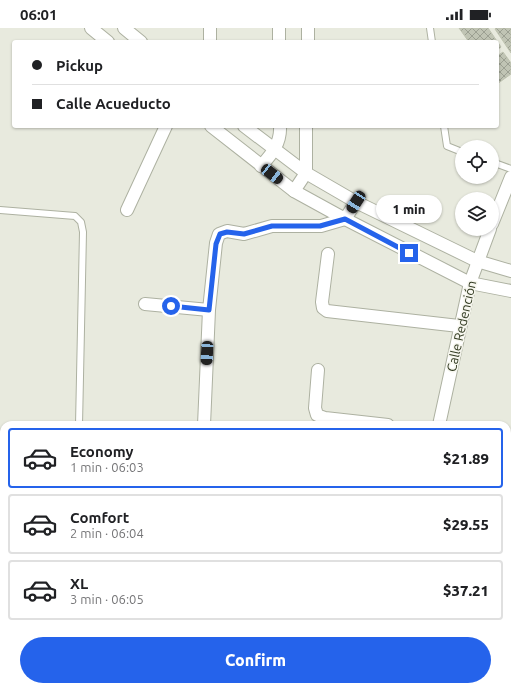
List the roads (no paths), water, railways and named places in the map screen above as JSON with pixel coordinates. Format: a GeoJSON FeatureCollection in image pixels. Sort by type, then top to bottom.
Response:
{"type":"FeatureCollection","features":[{"type":"Feature","properties":{"kind":"street"},"geometry":{"type":"LineString","coordinates":[[91,28],[106,40]]}},
{"type":"Feature","properties":{"kind":"street"},"geometry":{"type":"LineString","coordinates":[[124,28],[139,40]]}},
{"type":"Feature","properties":{"kind":"street"},"geometry":{"type":"LineString","coordinates":[[210,28],[210,40]]}},
{"type":"Feature","properties":{"kind":"street"},"geometry":{"type":"LineString","coordinates":[[279,28],[279,40]]}},
{"type":"Feature","properties":{"kind":"street"},"geometry":{"type":"LineString","coordinates":[[308,28],[308,40]]}},
{"type":"Feature","properties":{"kind":"street"},"geometry":{"type":"LineString","coordinates":[[127,210],[165,128]]}},
{"type":"Feature","properties":{"kind":"street"},"geometry":{"type":"LineString","coordinates":[[214,128],[294,191],[345,219],[470,283],[511,290]]}},
{"type":"Feature","properties":{"kind":"street"},"geometry":{"type":"LineString","coordinates":[[247,128],[306,173],[356,202],[477,261],[511,271]]}},
{"type":"Feature","properties":{"kind":"street"},"geometry":{"type":"LineString","coordinates":[[261,166],[275,150],[280,128]]}},
{"type":"Feature","properties":{"kind":"street"},"geometry":{"type":"LineString","coordinates":[[294,191],[306,173],[306,128]]}},
{"type":"Feature","properties":{"kind":"street"},"geometry":{"type":"LineString","coordinates":[[499,207],[511,177]]}},
{"type":"Feature","properties":{"kind":"street"},"geometry":{"type":"LineString","coordinates":[[204,421],[209,310],[216,244],[220,234],[227,232],[244,234],[272,226],[320,226],[345,219],[356,202]]}},
{"type":"Feature","properties":{"kind":"street","name":"Calle Redención"},"geometry":{"type":"LineString","coordinates":[[440,421],[459,326],[470,283],[487,236]]}},
{"type":"Feature","properties":{"kind":"street"},"geometry":{"type":"LineString","coordinates":[[328,254],[322,302],[323,308],[327,311],[459,326]]}},
{"type":"Feature","properties":{"kind":"street"},"geometry":{"type":"LineString","coordinates":[[145,304],[209,310]]}},
{"type":"Feature","properties":{"kind":"street"},"geometry":{"type":"LineString","coordinates":[[318,370],[315,408],[317,414],[325,418],[352,421]]}},
{"type":"Feature","properties":{"kind":"lane"},"geometry":{"type":"LineString","coordinates":[[430,28],[432,40]]}},
{"type":"Feature","properties":{"kind":"lane"},"geometry":{"type":"LineString","coordinates":[[444,128],[447,146],[455,149]]}},
{"type":"Feature","properties":{"kind":"lane"},"geometry":{"type":"LineString","coordinates":[[499,165],[511,169]]}},
{"type":"Feature","properties":{"kind":"lane"},"geometry":{"type":"LineString","coordinates":[[0,210],[75,216],[82,222],[79,421]]}}]}
